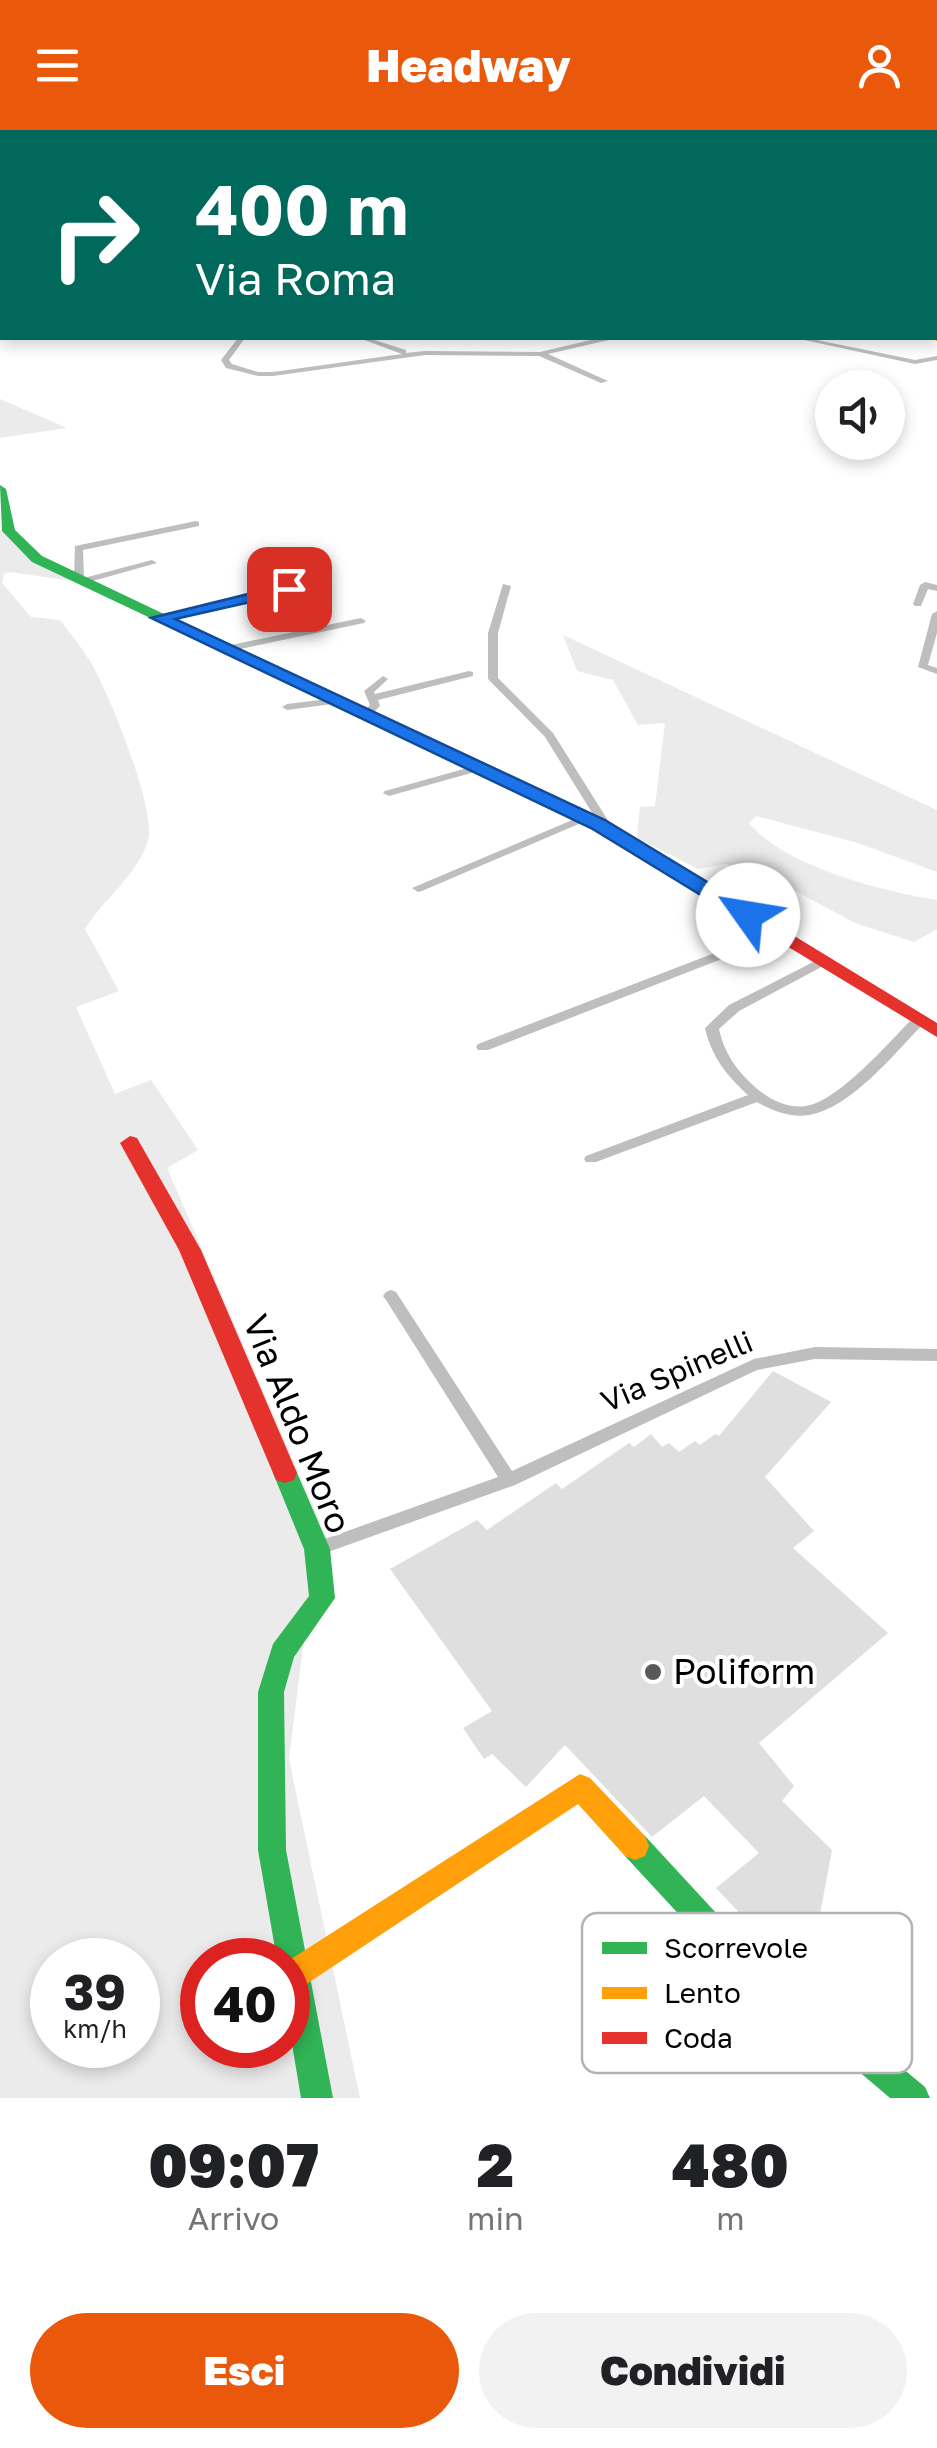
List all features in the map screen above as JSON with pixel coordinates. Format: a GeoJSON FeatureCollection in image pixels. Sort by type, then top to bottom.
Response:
{"type":"FeatureCollection","features":[{"type":"Feature","properties":{"kind":"street"},"geometry":{"type":"LineString","coordinates":[[240,340],[225,360],[229,366],[258,374],[410,354],[540,354],[597,340]]}},
{"type":"Feature","properties":{"kind":"street"},"geometry":{"type":"LineString","coordinates":[[368,340],[410,354]]}},
{"type":"Feature","properties":{"kind":"street"},"geometry":{"type":"LineString","coordinates":[[564,340],[580,344]]}},
{"type":"Feature","properties":{"kind":"street"},"geometry":{"type":"LineString","coordinates":[[809,340],[914,362],[937,358]]}},
{"type":"Feature","properties":{"kind":"street"},"geometry":{"type":"LineString","coordinates":[[540,354],[604,381]]}},
{"type":"Feature","properties":{"kind":"street"},"geometry":{"type":"LineString","coordinates":[[0,489],[9,531],[24,550],[336,701]]}},
{"type":"Feature","properties":{"kind":"street"},"geometry":{"type":"LineString","coordinates":[[80,580],[78,548],[196,524]]}},
{"type":"Feature","properties":{"kind":"street"},"geometry":{"type":"LineString","coordinates":[[80,580],[152,563]]}},
{"type":"Feature","properties":{"kind":"street"},"geometry":{"type":"LineString","coordinates":[[159,618],[318,582]]}},
{"type":"Feature","properties":{"kind":"street"},"geometry":{"type":"LineString","coordinates":[[918,604],[925,585],[937,588]]}},
{"type":"Feature","properties":{"kind":"street"},"geometry":{"type":"LineString","coordinates":[[506,586],[493,633],[493,679],[549,735],[608,830]]}},
{"type":"Feature","properties":{"kind":"street"},"geometry":{"type":"LineString","coordinates":[[937,614],[923,667],[937,671]]}},
{"type":"Feature","properties":{"kind":"street"},"geometry":{"type":"LineString","coordinates":[[226,650],[361,621]]}},
{"type":"Feature","properties":{"kind":"street"},"geometry":{"type":"LineString","coordinates":[[368,706],[469,674]]}},
{"type":"Feature","properties":{"kind":"street"},"geometry":{"type":"LineString","coordinates":[[368,706],[369,691],[383,679]]}},
{"type":"Feature","properties":{"kind":"street"},"geometry":{"type":"LineString","coordinates":[[287,707],[336,701],[368,706],[478,768],[608,830],[823,961],[928,1026],[850,1087],[811,1110],[775,1106],[756,1096],[716,1053],[712,1028],[734,1008],[823,961]]}},
{"type":"Feature","properties":{"kind":"street"},"geometry":{"type":"LineString","coordinates":[[389,793],[478,768]]}},
{"type":"Feature","properties":{"kind":"street"},"geometry":{"type":"LineString","coordinates":[[418,888],[584,818]]}},
{"type":"Feature","properties":{"kind":"street"},"geometry":{"type":"LineString","coordinates":[[483,1046],[777,933]]}},
{"type":"Feature","properties":{"kind":"street"},"geometry":{"type":"LineString","coordinates":[[591,1158],[756,1096]]}},
{"type":"Feature","properties":{"kind":"street","name":"Via Aldo Moro"},"geometry":{"type":"LineString","coordinates":[[130,1142],[190,1250],[317,1550],[322,1598],[282,1652],[270,1692],[272,1850],[288,1938]]}},
{"type":"Feature","properties":{"kind":"street"},"geometry":{"type":"LineString","coordinates":[[391,1296],[509,1480]]}},
{"type":"Feature","properties":{"kind":"street","name":"Via Spinelli"},"geometry":{"type":"LineString","coordinates":[[317,1550],[509,1480],[754,1364],[815,1353],[937,1355]]}},
{"type":"Feature","properties":{"kind":"street"},"geometry":{"type":"LineString","coordinates":[[310,1964],[580,1787],[697,1913]]}},
{"type":"Feature","properties":{"kind":"street","name":"Via Aldo Moro"},"geometry":{"type":"LineString","coordinates":[[310,2060],[317,2098]]}},
{"type":"Feature","properties":{"kind":"street"},"geometry":{"type":"LineString","coordinates":[[884,2073],[914,2098]]}},
{"type":"Feature","properties":{"kind":"shaded area"},"geometry":{"type":"Polygon","coordinates":[[[0,399],[67,428],[0,438],[0,399]]]}},
{"type":"Feature","properties":{"kind":"shaded area"},"geometry":{"type":"Polygon","coordinates":[[[0,529],[32,561],[72,581],[10,572],[4,574],[2,583],[31,617],[60,620],[88,658],[128,749],[149,825],[148,841],[136,865],[85,929],[119,991],[76,1007],[115,1094],[151,1080],[198,1150],[167,1168],[329,1543],[306,1623],[289,1759],[360,2098],[0,2098],[0,529]]]}},
{"type":"Feature","properties":{"kind":"shaded area"},"geometry":{"type":"Polygon","coordinates":[[[563,635],[937,810],[937,872],[858,843],[756,816],[749,823],[786,852],[836,875],[937,900],[937,929],[914,942],[855,923],[766,875],[727,864],[698,869],[637,838],[640,807],[655,806],[665,723],[638,725],[613,680],[577,671],[563,635]]]}},
{"type":"Feature","properties":{"kind":"building","name":"Poliform"},"geometry":{"type":"Polygon","coordinates":[[[773,1371],[831,1402],[765,1477],[814,1531],[793,1548],[888,1633],[759,1743],[794,1786],[782,1801],[832,1850],[820,1913],[740,1913],[716,1888],[759,1853],[704,1796],[652,1837],[565,1745],[526,1787],[492,1754],[484,1759],[463,1728],[492,1711],[390,1569],[477,1520],[487,1530],[556,1483],[562,1489],[629,1443],[634,1447],[651,1434],[662,1447],[669,1443],[679,1452],[695,1441],[700,1445],[715,1434],[719,1436],[773,1371]]]}},
{"type":"Feature","properties":{"kind":"traffic: fast"},"geometry":{"type":"LineString","coordinates":[[0,489],[9,531],[37,559],[564,808]]}},
{"type":"Feature","properties":{"kind":"traffic: fast"},"geometry":{"type":"LineString","coordinates":[[285,1473],[317,1549],[322,1598],[282,1652],[271,1692],[272,1850],[317,2098]]}},
{"type":"Feature","properties":{"kind":"traffic: fast"},"geometry":{"type":"LineString","coordinates":[[635,1846],[697,1913]]}},
{"type":"Feature","properties":{"kind":"traffic: fast"},"geometry":{"type":"LineString","coordinates":[[884,2073],[914,2098]]}},
{"type":"Feature","properties":{"kind":"traffic: slow"},"geometry":{"type":"LineString","coordinates":[[310,1964],[580,1787],[635,1846]]}},
{"type":"Feature","properties":{"kind":"traffic: jam"},"geometry":{"type":"LineString","coordinates":[[564,808],[598,824],[937,1031]]}},
{"type":"Feature","properties":{"kind":"traffic: jam"},"geometry":{"type":"LineString","coordinates":[[130,1143],[190,1250],[285,1473]]}},
{"type":"Feature","properties":{"kind":"place","name":"Poliform"},"geometry":{"type":"Point","coordinates":[653,1672]}},
{"type":"Feature","properties":{"kind":"route"},"geometry":{"type":"LineString","coordinates":[[289,589],[159,618],[598,824],[748,915]]}}]}
